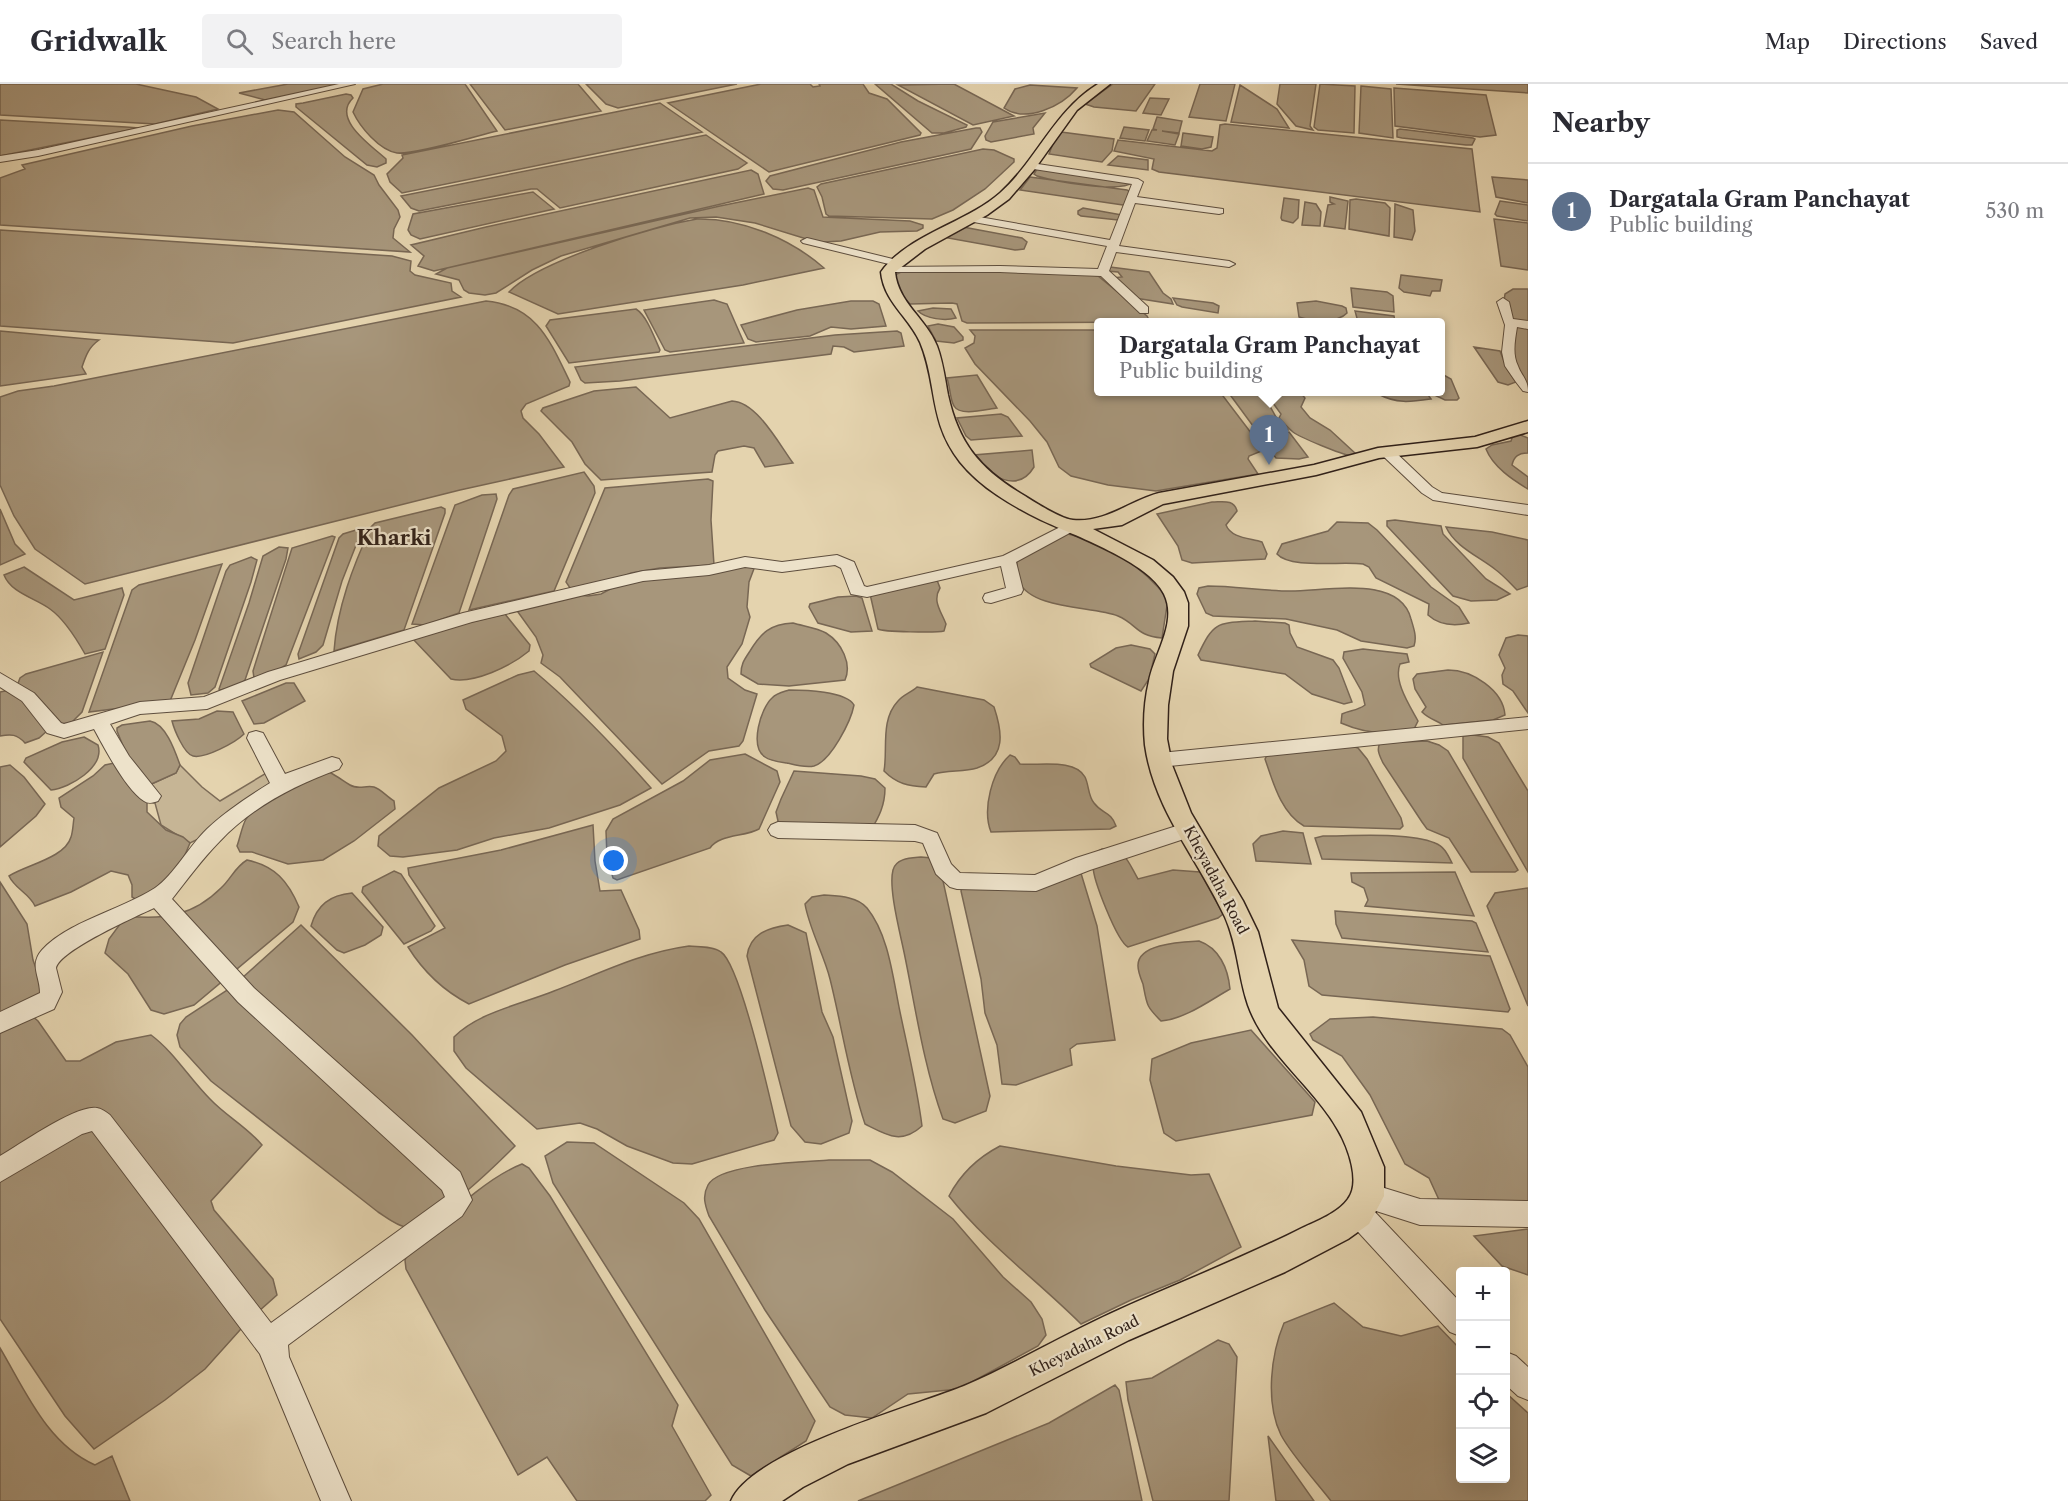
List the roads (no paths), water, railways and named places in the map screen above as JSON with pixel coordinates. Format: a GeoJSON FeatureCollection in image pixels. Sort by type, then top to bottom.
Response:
{"type":"FeatureCollection","features":[{"type":"Feature","properties":{"kind":"main road"},"geometry":{"type":"LineString","coordinates":[[893,266],[930,239],[1004,196],[1031,166],[1065,115],[1096,88],[1105,84]]}},
{"type":"Feature","properties":{"kind":"main road","name":"Kheyadaha Road"},"geometry":{"type":"LineString","coordinates":[[750,1501],[790,1474],[839,1449],[973,1400],[1117,1328],[1273,1260],[1337,1228],[1378,1214],[1368,1167],[1350,1122],[1267,1016],[1259,1001],[1253,958],[1246,935],[1237,914],[1173,799],[1160,760],[1156,741],[1156,706],[1162,672],[1178,630],[1175,594],[1166,580],[1126,552],[1004,492],[969,462],[948,428],[928,342],[891,292],[888,280],[893,266]]}},
{"type":"Feature","properties":{"kind":"main road"},"geometry":{"type":"LineString","coordinates":[[1072,526],[1115,521],[1146,503],[1159,499],[1316,470],[1387,452],[1477,442],[1528,426]]}},
{"type":"Feature","properties":{"kind":"street"},"geometry":{"type":"LineString","coordinates":[[0,159],[38,153],[351,84]]}},
{"type":"Feature","properties":{"kind":"street"},"geometry":{"type":"LineString","coordinates":[[1031,166],[1137,181],[1139,184],[1104,273]]}},
{"type":"Feature","properties":{"kind":"street"},"geometry":{"type":"LineString","coordinates":[[1132,199],[1219,211]]}},
{"type":"Feature","properties":{"kind":"street"},"geometry":{"type":"LineString","coordinates":[[968,218],[1118,241],[1229,264]]}},
{"type":"Feature","properties":{"kind":"street"},"geometry":{"type":"LineString","coordinates":[[1148,240],[1168,244]]}},
{"type":"Feature","properties":{"kind":"street"},"geometry":{"type":"LineString","coordinates":[[807,241],[893,266],[1104,273],[1144,310]]}},
{"type":"Feature","properties":{"kind":"street"},"geometry":{"type":"LineString","coordinates":[[1503,302],[1507,320],[1511,324],[1528,325]]}},
{"type":"Feature","properties":{"kind":"street"},"geometry":{"type":"LineString","coordinates":[[1511,324],[1508,360],[1514,372],[1528,388]]}},
{"type":"Feature","properties":{"kind":"street"},"geometry":{"type":"LineString","coordinates":[[1387,452],[1427,490],[1438,497],[1528,510]]}},
{"type":"Feature","properties":{"kind":"street"},"geometry":{"type":"LineString","coordinates":[[0,679],[28,697],[57,731],[64,731],[140,708],[207,703],[274,676],[458,621],[643,576],[709,570],[745,562],[782,567],[837,560],[848,564],[857,590],[867,592],[1008,560],[1072,526]]}},
{"type":"Feature","properties":{"kind":"street"},"geometry":{"type":"LineString","coordinates":[[991,598],[1015,590],[1008,560]]}},
{"type":"Feature","properties":{"kind":"street"},"geometry":{"type":"LineString","coordinates":[[99,721],[116,755],[132,777],[151,796]]}},
{"type":"Feature","properties":{"kind":"street"},"geometry":{"type":"LineString","coordinates":[[1160,760],[1528,723]]}},
{"type":"Feature","properties":{"kind":"street"},"geometry":{"type":"LineString","coordinates":[[256,738],[281,785]]}},
{"type":"Feature","properties":{"kind":"street"},"geometry":{"type":"LineString","coordinates":[[0,1023],[50,998],[52,987],[45,966],[47,960],[67,942],[157,897],[174,885],[213,835],[249,806],[281,785],[315,769],[332,764]]}},
{"type":"Feature","properties":{"kind":"street"},"geometry":{"type":"LineString","coordinates":[[778,830],[915,833],[930,838],[944,871],[957,881],[1036,883],[1083,864],[1189,830]]}},
{"type":"Feature","properties":{"kind":"street"},"geometry":{"type":"LineString","coordinates":[[157,897],[246,995],[452,1181],[457,1192],[459,1200],[453,1207],[276,1337],[273,1348]]}},
{"type":"Feature","properties":{"kind":"street"},"geometry":{"type":"LineString","coordinates":[[0,1170],[76,1124],[95,1119],[101,1123],[273,1348],[336,1501]]}},
{"type":"Feature","properties":{"kind":"street"},"geometry":{"type":"LineString","coordinates":[[1378,1214],[1420,1212],[1528,1214]]}},
{"type":"Feature","properties":{"kind":"street"},"geometry":{"type":"LineString","coordinates":[[1378,1214],[1460,1321]]}},
{"type":"Feature","properties":{"kind":"street"},"geometry":{"type":"LineString","coordinates":[[1510,1369],[1528,1386]]}},
{"type":"Feature","properties":{"kind":"place","name":"Dargatala Gram Panchayat"},"geometry":{"type":"Point","coordinates":[1269,465]}},
{"type":"Feature","properties":{"kind":"district","name":"Kharki"},"geometry":{"type":"Point","coordinates":[394,538]}}]}
